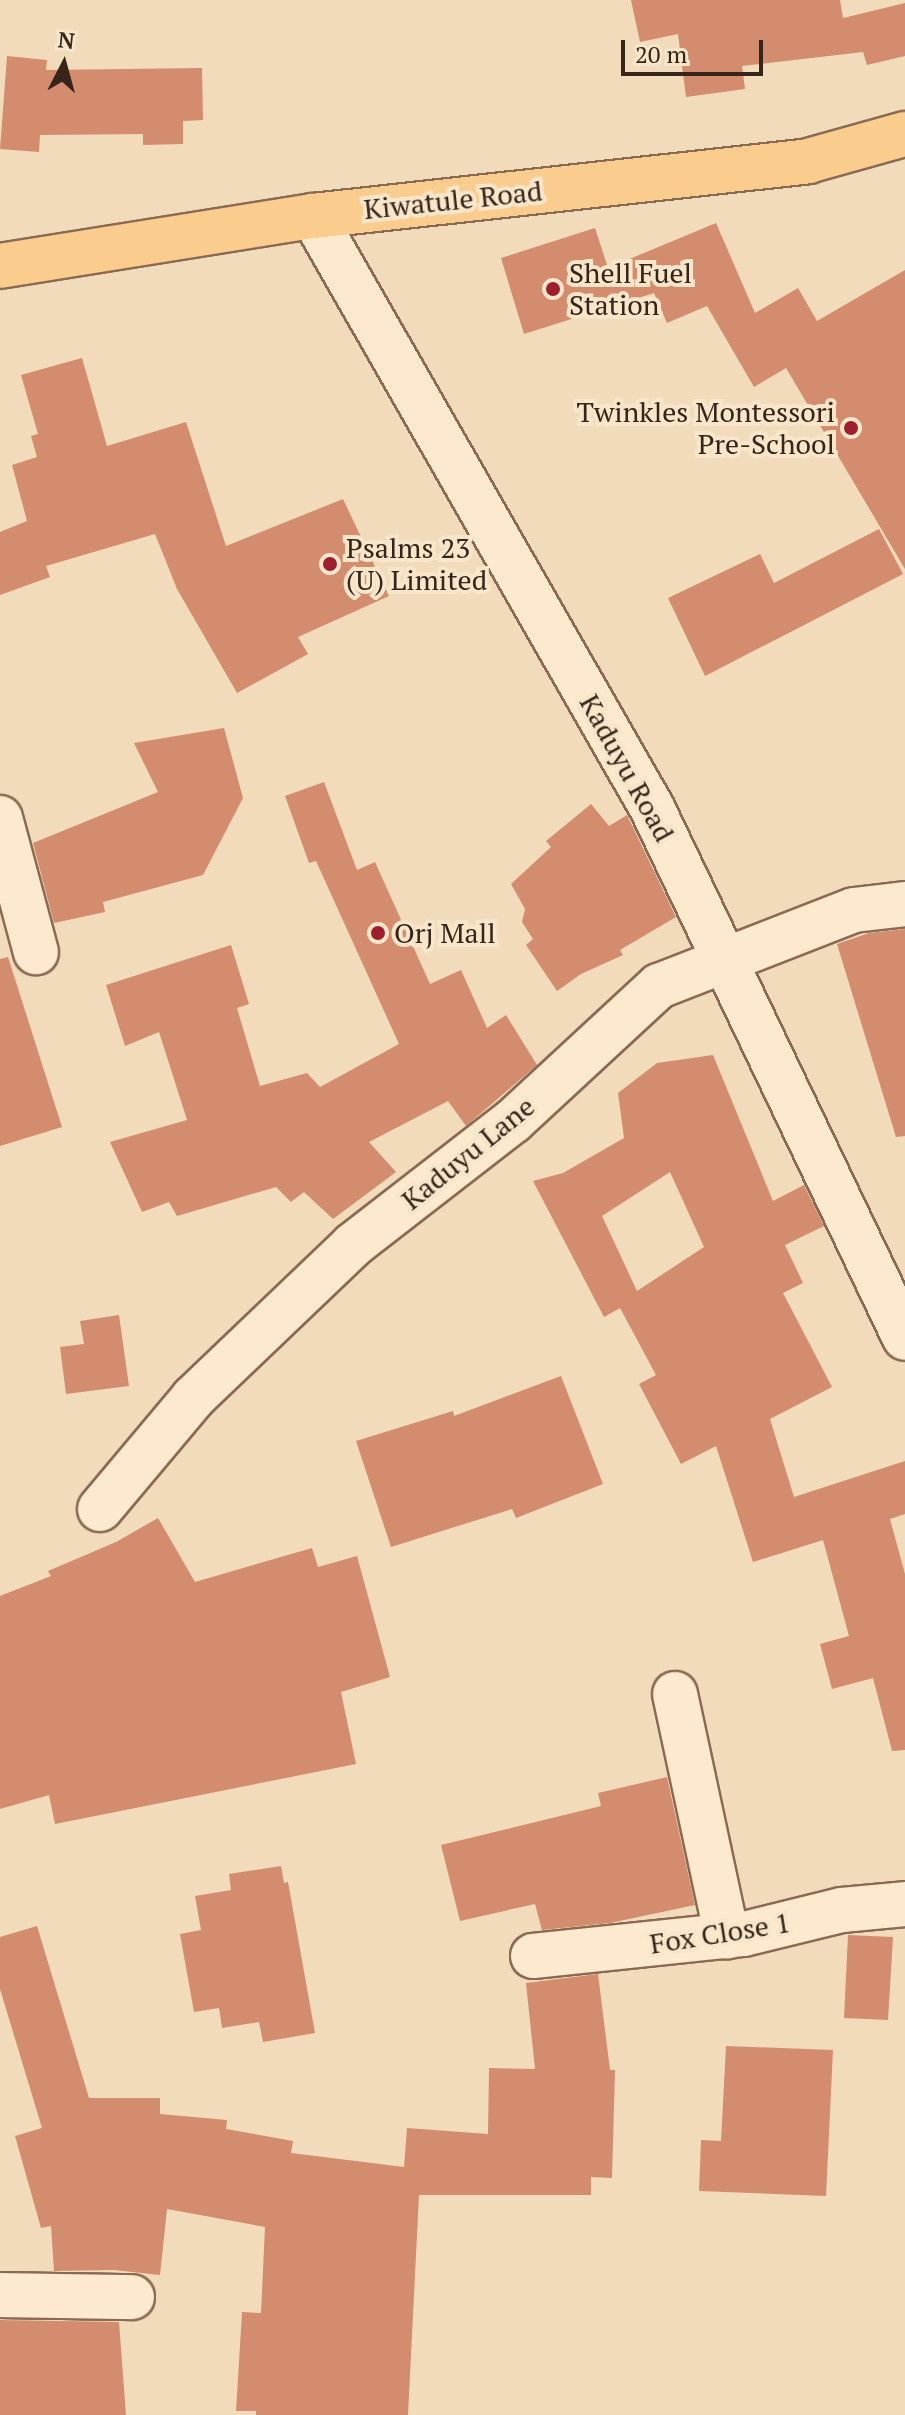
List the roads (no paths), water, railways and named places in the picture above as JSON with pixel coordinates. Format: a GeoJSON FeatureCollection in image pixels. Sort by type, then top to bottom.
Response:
{"type":"FeatureCollection","features":[{"type":"Feature","properties":{"kind":"main road","name":"Kiwatule Road"},"geometry":{"type":"LineString","coordinates":[[0,266],[313,216],[808,161],[905,134]]}},
{"type":"Feature","properties":{"kind":"street","name":"Kaduyu Road"},"geometry":{"type":"LineString","coordinates":[[313,216],[652,808],[905,1338]]}},
{"type":"Feature","properties":{"kind":"street"},"geometry":{"type":"LineString","coordinates":[[0,818],[36,952]]}},
{"type":"Feature","properties":{"kind":"street","name":"Kaduyu Lane"},"geometry":{"type":"LineString","coordinates":[[100,1509],[193,1398],[353,1245],[513,1121],[659,986],[854,910],[905,904]]}},
{"type":"Feature","properties":{"kind":"street"},"geometry":{"type":"LineString","coordinates":[[675,1694],[727,1936]]}},
{"type":"Feature","properties":{"kind":"street","name":"Fox Close 1"},"geometry":{"type":"LineString","coordinates":[[533,1956],[727,1936],[842,1910],[905,1904]]}},
{"type":"Feature","properties":{"kind":"street"},"geometry":{"type":"LineString","coordinates":[[0,2295],[132,2297]]}},
{"type":"Feature","properties":{"kind":"place","name":"Shell Fuel Station"},"geometry":{"type":"Point","coordinates":[553,289]}},
{"type":"Feature","properties":{"kind":"place","name":"Twinkles Montessori Pre-School"},"geometry":{"type":"Point","coordinates":[851,428]}},
{"type":"Feature","properties":{"kind":"place","name":"Psalms 23 (U) Limited"},"geometry":{"type":"Point","coordinates":[330,564]}},
{"type":"Feature","properties":{"kind":"place","name":"Orj Mall"},"geometry":{"type":"Point","coordinates":[378,933]}}]}
